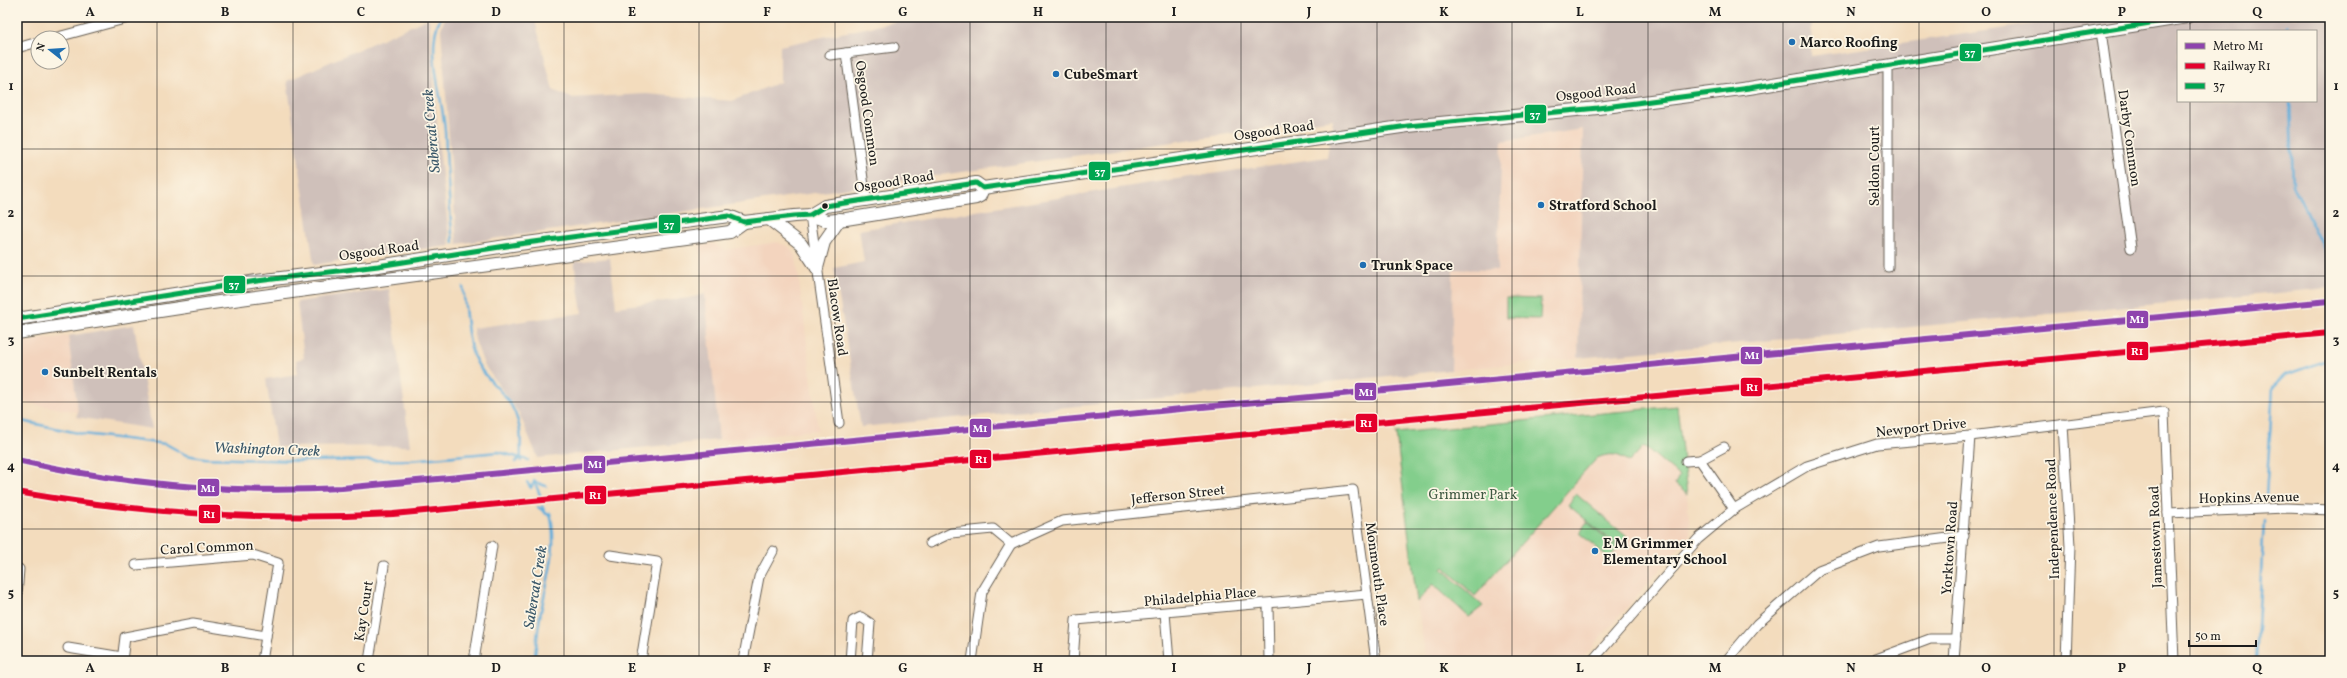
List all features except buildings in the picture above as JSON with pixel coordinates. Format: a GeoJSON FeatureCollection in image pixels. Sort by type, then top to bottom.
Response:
{"type":"FeatureCollection","features":[{"type":"Feature","properties":{"kind":"main road","name":"Osgood Road"},"geometry":{"type":"LineString","coordinates":[[810,215],[825,206],[866,201],[976,183],[983,188],[1408,126],[1598,108],[1749,88],[2188,17]]}},
{"type":"Feature","properties":{"kind":"main road","name":"Osgood Road"},"geometry":{"type":"LineString","coordinates":[[17,334],[384,278],[591,249],[730,232],[744,222],[810,215],[828,221],[976,198],[980,196],[983,188]]}},
{"type":"Feature","properties":{"kind":"main road","name":"Osgood Road"},"geometry":{"type":"LineString","coordinates":[[17,319],[249,282],[386,265],[454,254],[729,216],[744,222]]}},
{"type":"Feature","properties":{"kind":"main road"},"geometry":{"type":"LineString","coordinates":[[768,219],[801,244],[817,268]]}},
{"type":"Feature","properties":{"kind":"main road"},"geometry":{"type":"LineString","coordinates":[[817,268],[824,242],[840,219]]}},
{"type":"Feature","properties":{"kind":"main road"},"geometry":{"type":"LineString","coordinates":[[591,249],[595,242],[630,235],[635,229]]}},
{"type":"Feature","properties":{"kind":"main road"},"geometry":{"type":"LineString","coordinates":[[454,254],[456,268]]}},
{"type":"Feature","properties":{"kind":"main road"},"geometry":{"type":"LineString","coordinates":[[384,278],[386,265]]}},
{"type":"Feature","properties":{"kind":"street"},"geometry":{"type":"LineString","coordinates":[[70,34],[132,17]]}},
{"type":"Feature","properties":{"kind":"street","name":"Darby Common"},"geometry":{"type":"LineString","coordinates":[[2101,31],[2131,248]]}},
{"type":"Feature","properties":{"kind":"street"},"geometry":{"type":"LineString","coordinates":[[17,48],[30,44]]}},
{"type":"Feature","properties":{"kind":"street","name":"Osgood Common"},"geometry":{"type":"LineString","coordinates":[[830,55],[894,47]]}},
{"type":"Feature","properties":{"kind":"street","name":"Osgood Common"},"geometry":{"type":"LineString","coordinates":[[846,53],[866,201]]}},
{"type":"Feature","properties":{"kind":"street","name":"Seldon Court"},"geometry":{"type":"LineString","coordinates":[[1888,65],[1888,267]]}},
{"type":"Feature","properties":{"kind":"street","name":"Blacow Road"},"geometry":{"type":"LineString","coordinates":[[810,215],[839,423]]}},
{"type":"Feature","properties":{"kind":"street","name":"Newport Drive"},"geometry":{"type":"LineString","coordinates":[[1592,661],[1698,539],[1734,509],[1807,466],[1877,444],[1970,436],[2164,412]]}},
{"type":"Feature","properties":{"kind":"street","name":"Jamestown Road"},"geometry":{"type":"LineString","coordinates":[[2164,412],[2174,661]]}},
{"type":"Feature","properties":{"kind":"street","name":"Independence Road"},"geometry":{"type":"LineString","coordinates":[[2063,424],[2070,546],[2066,661]]}},
{"type":"Feature","properties":{"kind":"street","name":"Yorktown Road"},"geometry":{"type":"LineString","coordinates":[[1954,661],[1970,436]]}},
{"type":"Feature","properties":{"kind":"street"},"geometry":{"type":"LineString","coordinates":[[1686,461],[1700,460],[1724,447]]}},
{"type":"Feature","properties":{"kind":"street"},"geometry":{"type":"LineString","coordinates":[[1700,460],[1734,509]]}},
{"type":"Feature","properties":{"kind":"street","name":"Jefferson Street"},"geometry":{"type":"LineString","coordinates":[[1011,544],[1062,521],[1353,490]]}},
{"type":"Feature","properties":{"kind":"street","name":"Monmouth Place"},"geometry":{"type":"LineString","coordinates":[[1353,490],[1376,661]]}},
{"type":"Feature","properties":{"kind":"street","name":"Hopkins Avenue"},"geometry":{"type":"LineString","coordinates":[[2168,513],[2286,508],[2330,510]]}},
{"type":"Feature","properties":{"kind":"street"},"geometry":{"type":"LineString","coordinates":[[930,543],[951,533],[993,529],[1011,544],[982,592],[972,661]]}},
{"type":"Feature","properties":{"kind":"street"},"geometry":{"type":"LineString","coordinates":[[1726,661],[1757,624],[1819,570],[1880,547],[1964,536]]}},
{"type":"Feature","properties":{"kind":"street"},"geometry":{"type":"LineString","coordinates":[[474,661],[492,546]]}},
{"type":"Feature","properties":{"kind":"street"},"geometry":{"type":"LineString","coordinates":[[744,661],[759,578],[773,551]]}},
{"type":"Feature","properties":{"kind":"street","name":"Carol Common"},"geometry":{"type":"LineString","coordinates":[[136,565],[253,555],[278,563],[266,636]]}},
{"type":"Feature","properties":{"kind":"street"},"geometry":{"type":"LineString","coordinates":[[610,555],[657,562],[641,661]]}},
{"type":"Feature","properties":{"kind":"street","name":"Kay Court"},"geometry":{"type":"LineString","coordinates":[[369,661],[384,566]]}},
{"type":"Feature","properties":{"kind":"street"},"geometry":{"type":"LineString","coordinates":[[17,596],[19,569]]}},
{"type":"Feature","properties":{"kind":"street","name":"Philadelphia Place"},"geometry":{"type":"LineString","coordinates":[[1073,661],[1076,620],[1268,604],[1366,594]]}},
{"type":"Feature","properties":{"kind":"street"},"geometry":{"type":"LineString","coordinates":[[1268,604],[1270,661]]}},
{"type":"Feature","properties":{"kind":"street"},"geometry":{"type":"LineString","coordinates":[[1165,613],[1169,661]]}},
{"type":"Feature","properties":{"kind":"street"},"geometry":{"type":"LineString","coordinates":[[850,661],[853,621],[861,617],[870,623],[867,661]]}},
{"type":"Feature","properties":{"kind":"street"},"geometry":{"type":"LineString","coordinates":[[68,648],[122,659],[125,637],[194,624],[266,636],[262,661]]}},
{"type":"Feature","properties":{"kind":"street"},"geometry":{"type":"LineString","coordinates":[[1871,661],[1930,639],[1956,639]]}},
{"type":"Feature","properties":{"kind":"shaded area"},"geometry":{"type":"Polygon","coordinates":[[[445,17],[534,17],[553,90],[571,98],[646,94],[732,101],[780,82],[780,46],[918,17],[1812,17],[1811,56],[2084,17],[2330,17],[2330,288],[1578,358],[1583,129],[1502,141],[1497,270],[1453,269],[1451,370],[861,427],[834,268],[864,262],[859,230],[1163,181],[1327,157],[1333,119],[457,244],[441,29],[445,17]]]}},
{"type":"Feature","properties":{"kind":"shaded area"},"geometry":{"type":"Polygon","coordinates":[[[429,18],[438,138],[450,246],[394,252],[314,265],[287,81],[429,18]]]}},
{"type":"Feature","properties":{"kind":"shaded area","name":"Stratford School"},"geometry":{"type":"Polygon","coordinates":[[[1584,129],[1578,358],[1451,370],[1453,268],[1497,270],[1502,141],[1584,129]]]}},
{"type":"Feature","properties":{"kind":"shaded area"},"geometry":{"type":"Polygon","coordinates":[[[777,242],[789,247],[796,257],[818,430],[719,440],[700,246],[713,244],[725,250],[777,242]]]}},
{"type":"Feature","properties":{"kind":"shaded area"},"geometry":{"type":"Polygon","coordinates":[[[610,258],[616,307],[690,298],[705,294],[719,440],[538,458],[519,413],[484,365],[475,340],[473,328],[582,313],[574,262],[610,258]]]}},
{"type":"Feature","properties":{"kind":"shaded area"},"geometry":{"type":"Polygon","coordinates":[[[389,289],[410,446],[276,447],[266,379],[298,374],[296,360],[304,358],[297,302],[389,289]]]}},
{"type":"Feature","properties":{"kind":"shaded area"},"geometry":{"type":"Polygon","coordinates":[[[134,325],[152,429],[76,417],[78,412],[68,336],[134,325]]]}},
{"type":"Feature","properties":{"kind":"shaded area","name":"Sunbelt Rentals"},"geometry":{"type":"Polygon","coordinates":[[[68,336],[78,412],[17,401],[17,343],[68,336]]]}},
{"type":"Feature","properties":{"kind":"shaded area","name":"E M Grimmer Elementary School"},"geometry":{"type":"Polygon","coordinates":[[[1644,446],[1679,477],[1675,484],[1687,494],[1690,535],[1580,661],[1426,661],[1417,602],[1444,567],[1475,596],[1597,458],[1606,454],[1622,456],[1644,446]]]}},
{"type":"Feature","properties":{"kind":"green space"},"geometry":{"type":"Polygon","coordinates":[[[1506,298],[1541,299],[1540,319],[1506,318],[1506,298]]]}},
{"type":"Feature","properties":{"kind":"green space","name":"Grimmer Park"},"geometry":{"type":"Polygon","coordinates":[[[1677,406],[1687,494],[1675,484],[1679,476],[1644,446],[1629,462],[1617,455],[1606,455],[1597,458],[1475,596],[1444,567],[1442,569],[1483,606],[1469,617],[1433,584],[1417,602],[1396,433],[1677,406]]]}},
{"type":"Feature","properties":{"kind":"green space"},"geometry":{"type":"Polygon","coordinates":[[[1576,494],[1627,537],[1619,547],[1568,505],[1576,494]]]}},
{"type":"Feature","properties":{"kind":"green space"},"geometry":{"type":"Polygon","coordinates":[[[1587,522],[1618,548],[1609,558],[1579,533],[1587,522]]]}},
{"type":"Feature","properties":{"kind":"waterway","name":"Sabercat Creek"},"geometry":{"type":"LineString","coordinates":[[441,17],[436,29],[434,57],[444,118],[453,243]]}},
{"type":"Feature","properties":{"kind":"waterway"},"geometry":{"type":"LineString","coordinates":[[2287,25],[2287,30]]}},
{"type":"Feature","properties":{"kind":"waterway"},"geometry":{"type":"LineString","coordinates":[[2290,102],[2293,185],[2330,261]]}},
{"type":"Feature","properties":{"kind":"waterway","name":"Sabercat Creek"},"geometry":{"type":"LineString","coordinates":[[463,287],[471,349],[478,365],[506,398],[515,413],[518,420],[521,437],[521,461]]}},
{"type":"Feature","properties":{"kind":"waterway"},"geometry":{"type":"LineString","coordinates":[[2266,496],[2273,387],[2285,375],[2330,359]]}},
{"type":"Feature","properties":{"kind":"waterway","name":"Washington Creek"},"geometry":{"type":"LineString","coordinates":[[17,420],[83,434],[166,444],[186,455],[204,458],[299,461],[410,460],[499,452],[528,460]]}},
{"type":"Feature","properties":{"kind":"waterway","name":"Sabercat Creek"},"geometry":{"type":"LineString","coordinates":[[515,462],[521,457]]}},
{"type":"Feature","properties":{"kind":"waterway","name":"Sabercat Creek"},"geometry":{"type":"LineString","coordinates":[[534,481],[541,497]]}},
{"type":"Feature","properties":{"kind":"waterway","name":"Sabercat Creek"},"geometry":{"type":"LineString","coordinates":[[527,482],[531,488],[534,482]]}},
{"type":"Feature","properties":{"kind":"waterway","name":"Sabercat Creek"},"geometry":{"type":"LineString","coordinates":[[535,482],[546,486]]}},
{"type":"Feature","properties":{"kind":"waterway","name":"Sabercat Creek"},"geometry":{"type":"LineString","coordinates":[[542,506],[546,514]]}},
{"type":"Feature","properties":{"kind":"waterway","name":"Sabercat Creek"},"geometry":{"type":"LineString","coordinates":[[538,507],[551,517]]}},
{"type":"Feature","properties":{"kind":"waterway","name":"Sabercat Creek"},"geometry":{"type":"LineString","coordinates":[[534,661],[541,613],[552,560],[553,537],[550,513]]}},
{"type":"Feature","properties":{"kind":"waterway"},"geometry":{"type":"LineString","coordinates":[[2256,661],[2264,521]]}},
{"type":"Feature","properties":{"kind":"railway"},"geometry":{"type":"LineString","coordinates":[[17,492],[110,506],[204,514],[299,517],[393,514],[2330,333]]}},
{"type":"Feature","properties":{"kind":"metro line","name":"M1"},"geometry":{"type":"LineString","coordinates":[[17,460],[97,476],[178,486],[260,490],[342,488],[2330,301]]}},
{"type":"Feature","properties":{"kind":"rail line","name":"R1"},"geometry":{"type":"LineString","coordinates":[[17,492],[110,506],[204,514],[299,517],[393,514],[2330,333]]}},
{"type":"Feature","properties":{"kind":"transit line","name":"37"},"geometry":{"type":"LineString","coordinates":[[17,319],[257,281],[378,266],[519,244],[729,216],[744,222],[810,215],[825,206],[976,183],[983,188],[1408,126],[1598,108],[1749,88],[2187,17]]}},
{"type":"Feature","properties":{"kind":"place","name":"Marco Roofing"},"geometry":{"type":"Point","coordinates":[1792,42]}},
{"type":"Feature","properties":{"kind":"place","name":"CubeSmart"},"geometry":{"type":"Point","coordinates":[1056,74]}},
{"type":"Feature","properties":{"kind":"place","name":"Stratford School"},"geometry":{"type":"Point","coordinates":[1541,205]}},
{"type":"Feature","properties":{"kind":"place","name":"Trunk Space"},"geometry":{"type":"Point","coordinates":[1363,265]}},
{"type":"Feature","properties":{"kind":"place","name":"Sunbelt Rentals"},"geometry":{"type":"Point","coordinates":[45,372]}},
{"type":"Feature","properties":{"kind":"place","name":"E M Grimmer Elementary School"},"geometry":{"type":"Point","coordinates":[1595,551]}}]}
